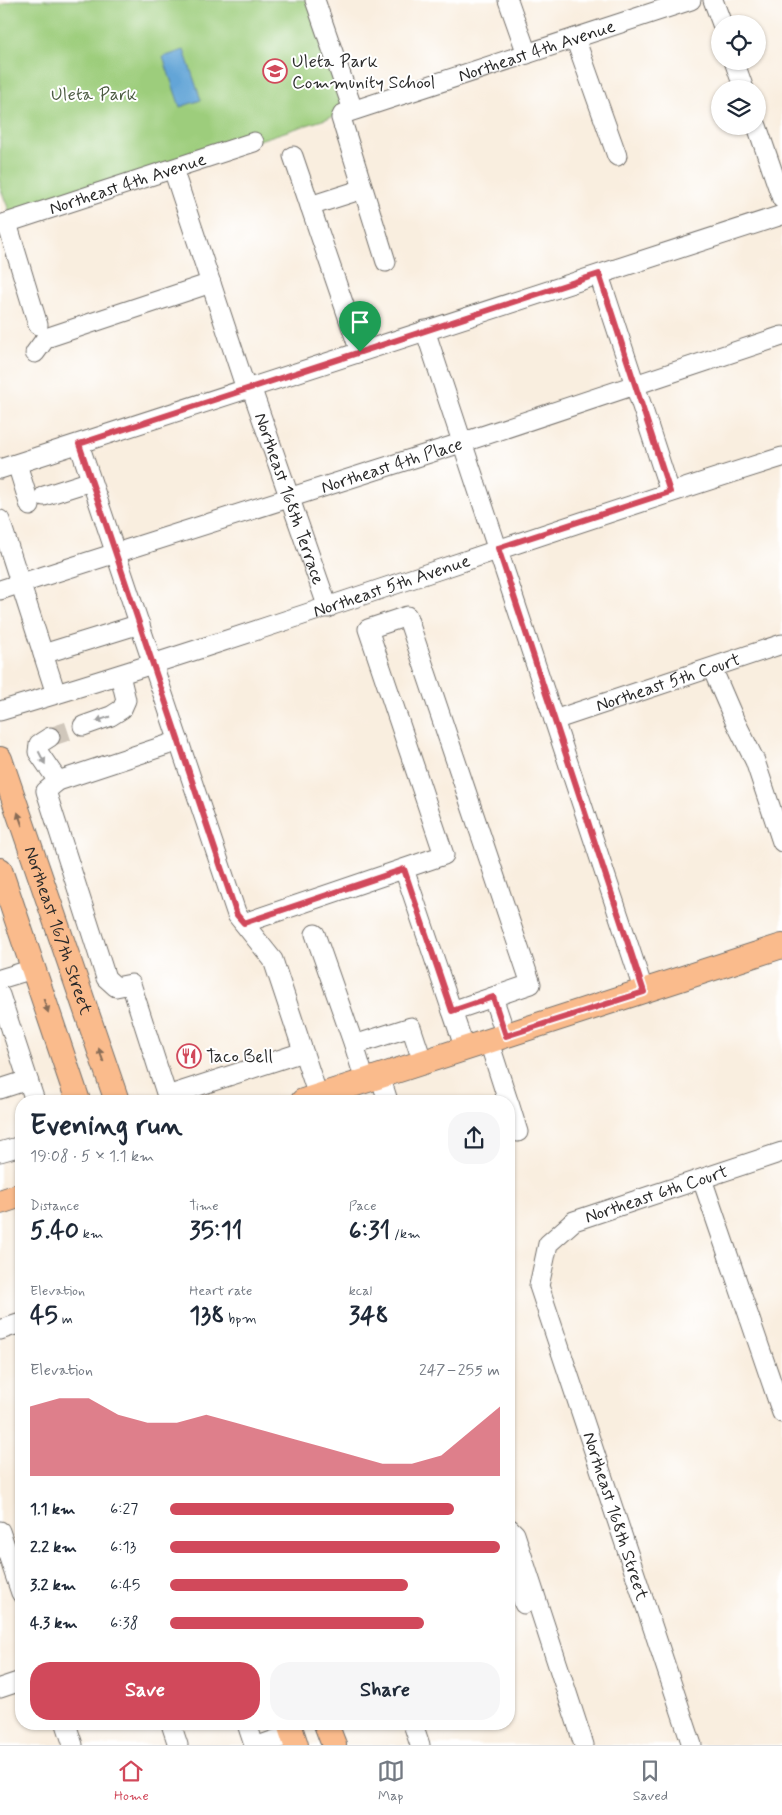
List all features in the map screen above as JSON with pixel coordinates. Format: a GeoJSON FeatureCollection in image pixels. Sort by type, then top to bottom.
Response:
{"type":"FeatureCollection","features":[{"type":"Feature","properties":{"kind":"main road","name":"Northeast 167th Street"},"geometry":{"type":"LineString","coordinates":[[1,763],[115,1095]]}},
{"type":"Feature","properties":{"kind":"main road","name":"Northeast 167th Street"},"geometry":{"type":"LineString","coordinates":[[0,870],[76,1095]]}},
{"type":"Feature","properties":{"kind":"main road"},"geometry":{"type":"LineString","coordinates":[[331,1095],[372,1079],[782,946]]}},
{"type":"Feature","properties":{"kind":"main road"},"geometry":{"type":"LineString","coordinates":[[0,1202],[15,1197]]}},
{"type":"Feature","properties":{"kind":"main road"},"geometry":{"type":"LineString","coordinates":[[328,1730],[334,1745]]}},
{"type":"Feature","properties":{"kind":"street"},"geometry":{"type":"LineString","coordinates":[[315,0],[353,110],[343,114],[341,118],[386,262]]}},
{"type":"Feature","properties":{"kind":"street"},"geometry":{"type":"LineString","coordinates":[[508,0],[526,54]]}},
{"type":"Feature","properties":{"kind":"street","name":"Northeast 4th Avenue"},"geometry":{"type":"LineString","coordinates":[[353,110],[691,0]]}},
{"type":"Feature","properties":{"kind":"street"},"geometry":{"type":"LineString","coordinates":[[713,0],[719,15]]}},
{"type":"Feature","properties":{"kind":"street"},"geometry":{"type":"LineString","coordinates":[[575,38],[617,156]]}},
{"type":"Feature","properties":{"kind":"street"},"geometry":{"type":"LineString","coordinates":[[760,135],[782,199]]}},
{"type":"Feature","properties":{"kind":"street","name":"Northeast 4th Avenue"},"geometry":{"type":"LineString","coordinates":[[3,220],[173,169],[254,142]]}},
{"type":"Feature","properties":{"kind":"street"},"geometry":{"type":"LineString","coordinates":[[294,156],[360,352]]}},
{"type":"Feature","properties":{"kind":"street","name":"Northeast 168th Terrace"},"geometry":{"type":"LineString","coordinates":[[173,169],[211,283],[328,608]]}},
{"type":"Feature","properties":{"kind":"street"},"geometry":{"type":"LineString","coordinates":[[310,206],[363,189]]}},
{"type":"Feature","properties":{"kind":"street"},"geometry":{"type":"LineString","coordinates":[[91,481],[37,501],[8,466],[782,215]]}},
{"type":"Feature","properties":{"kind":"street"},"geometry":{"type":"LineString","coordinates":[[3,220],[38,325]]}},
{"type":"Feature","properties":{"kind":"street"},"geometry":{"type":"LineString","coordinates":[[599,274],[670,492]]}},
{"type":"Feature","properties":{"kind":"street"},"geometry":{"type":"LineString","coordinates":[[35,353],[46,338],[211,283]]}},
{"type":"Feature","properties":{"kind":"street"},"geometry":{"type":"LineString","coordinates":[[425,330],[464,442],[644,992]]}},
{"type":"Feature","properties":{"kind":"street","name":"Northeast 4th Place"},"geometry":{"type":"LineString","coordinates":[[0,590],[464,442],[782,336]]}},
{"type":"Feature","properties":{"kind":"street"},"geometry":{"type":"LineString","coordinates":[[79,444],[237,915],[273,960],[303,1052],[322,1095]]}},
{"type":"Feature","properties":{"kind":"street","name":"Northeast 5th Avenue"},"geometry":{"type":"LineString","coordinates":[[0,711],[154,665],[328,608],[498,548],[782,457]]}},
{"type":"Feature","properties":{"kind":"street"},"geometry":{"type":"LineString","coordinates":[[0,520],[56,694]]}},
{"type":"Feature","properties":{"kind":"street"},"geometry":{"type":"LineString","coordinates":[[244,923],[444,855],[368,629],[407,616],[531,984],[452,1011]]}},
{"type":"Feature","properties":{"kind":"street"},"geometry":{"type":"LineString","coordinates":[[43,654],[140,624]]}},
{"type":"Feature","properties":{"kind":"street","name":"Northeast 5th Court"},"geometry":{"type":"LineString","coordinates":[[554,720],[782,644]]}},
{"type":"Feature","properties":{"kind":"street"},"geometry":{"type":"LineString","coordinates":[[712,668],[755,761],[782,842]]}},
{"type":"Feature","properties":{"kind":"street"},"geometry":{"type":"LineString","coordinates":[[82,726],[111,716],[122,709],[126,700],[120,675]]}},
{"type":"Feature","properties":{"kind":"street"},"geometry":{"type":"LineString","coordinates":[[50,737],[39,744],[38,752],[58,781]]}},
{"type":"Feature","properties":{"kind":"street"},"geometry":{"type":"LineString","coordinates":[[167,1095],[131,984],[116,987],[106,978],[46,791],[58,781],[179,741]]}},
{"type":"Feature","properties":{"kind":"street"},"geometry":{"type":"LineString","coordinates":[[404,869],[465,1049]]}},
{"type":"Feature","properties":{"kind":"street"},"geometry":{"type":"LineString","coordinates":[[315,934],[354,1046],[372,1079],[384,1095]]}},
{"type":"Feature","properties":{"kind":"street"},"geometry":{"type":"LineString","coordinates":[[0,979],[34,969]]}},
{"type":"Feature","properties":{"kind":"street"},"geometry":{"type":"LineString","coordinates":[[0,994],[33,1095]]}},
{"type":"Feature","properties":{"kind":"street"},"geometry":{"type":"LineString","coordinates":[[493,997],[497,1039],[507,1095]]}},
{"type":"Feature","properties":{"kind":"street"},"geometry":{"type":"LineString","coordinates":[[354,1046],[412,1027],[423,1063]]}},
{"type":"Feature","properties":{"kind":"street"},"geometry":{"type":"LineString","coordinates":[[170,1095],[303,1052]]}},
{"type":"Feature","properties":{"kind":"street"},"geometry":{"type":"LineString","coordinates":[[0,1089],[28,1080]]}},
{"type":"Feature","properties":{"kind":"street"},"geometry":{"type":"LineString","coordinates":[[515,1123],[518,1132]]}},
{"type":"Feature","properties":{"kind":"street"},"geometry":{"type":"LineString","coordinates":[[0,1152],[15,1148]]}},
{"type":"Feature","properties":{"kind":"street","name":"Northeast 6th Court"},"geometry":{"type":"LineString","coordinates":[[539,1286],[548,1244],[574,1221],[782,1152]]}},
{"type":"Feature","properties":{"kind":"street"},"geometry":{"type":"LineString","coordinates":[[702,1179],[782,1413]]}},
{"type":"Feature","properties":{"kind":"street","name":"Northeast 168th Street"},"geometry":{"type":"LineString","coordinates":[[539,1286],[692,1745]]}},
{"type":"Feature","properties":{"kind":"street"},"geometry":{"type":"LineString","coordinates":[[0,1330],[15,1325]]}},
{"type":"Feature","properties":{"kind":"street"},"geometry":{"type":"LineString","coordinates":[[0,1531],[15,1575]]}},
{"type":"Feature","properties":{"kind":"street"},"geometry":{"type":"LineString","coordinates":[[515,1534],[584,1745]]}},
{"type":"Feature","properties":{"kind":"street"},"geometry":{"type":"LineString","coordinates":[[515,1576],[571,1745]]}},
{"type":"Feature","properties":{"kind":"street"},"geometry":{"type":"LineString","coordinates":[[0,1688],[15,1683]]}},
{"type":"Feature","properties":{"kind":"street"},"geometry":{"type":"LineString","coordinates":[[68,1730],[73,1745]]}},
{"type":"Feature","properties":{"kind":"street"},"geometry":{"type":"LineString","coordinates":[[173,1730],[178,1745]]}},
{"type":"Feature","properties":{"kind":"street"},"geometry":{"type":"LineString","coordinates":[[249,1730],[254,1745]]}},
{"type":"Feature","properties":{"kind":"street"},"geometry":{"type":"LineString","coordinates":[[415,1730],[420,1745]]}},
{"type":"Feature","properties":{"kind":"street"},"geometry":{"type":"LineString","coordinates":[[261,1745],[292,1734]]}},
{"type":"Feature","properties":{"kind":"green space","name":"Uleta Park"},"geometry":{"type":"Polygon","coordinates":[[[15,0],[309,0],[348,112],[12,218],[0,187],[0,5],[15,0]]]}},
{"type":"Feature","properties":{"kind":"water"},"geometry":{"type":"Polygon","coordinates":[[[184,50],[201,100],[180,107],[163,57],[184,50]]]}},
{"type":"Feature","properties":{"kind":"tunnel"},"geometry":{"type":"LineString","coordinates":[[50,737],[83,726]]}},
{"type":"Feature","properties":{"kind":"place","name":"Uleta Park Community School"},"geometry":{"type":"Point","coordinates":[275,71]}},
{"type":"Feature","properties":{"kind":"place","name":"Taco Bell"},"geometry":{"type":"Point","coordinates":[189,1056]}},
{"type":"Feature","properties":{"kind":"route"},"geometry":{"type":"LineString","coordinates":[[599,274],[670,492],[498,548],[644,992],[506,1036],[493,997],[452,1011],[404,869],[244,923],[237,915],[79,444],[360,352],[599,274]]}}]}
